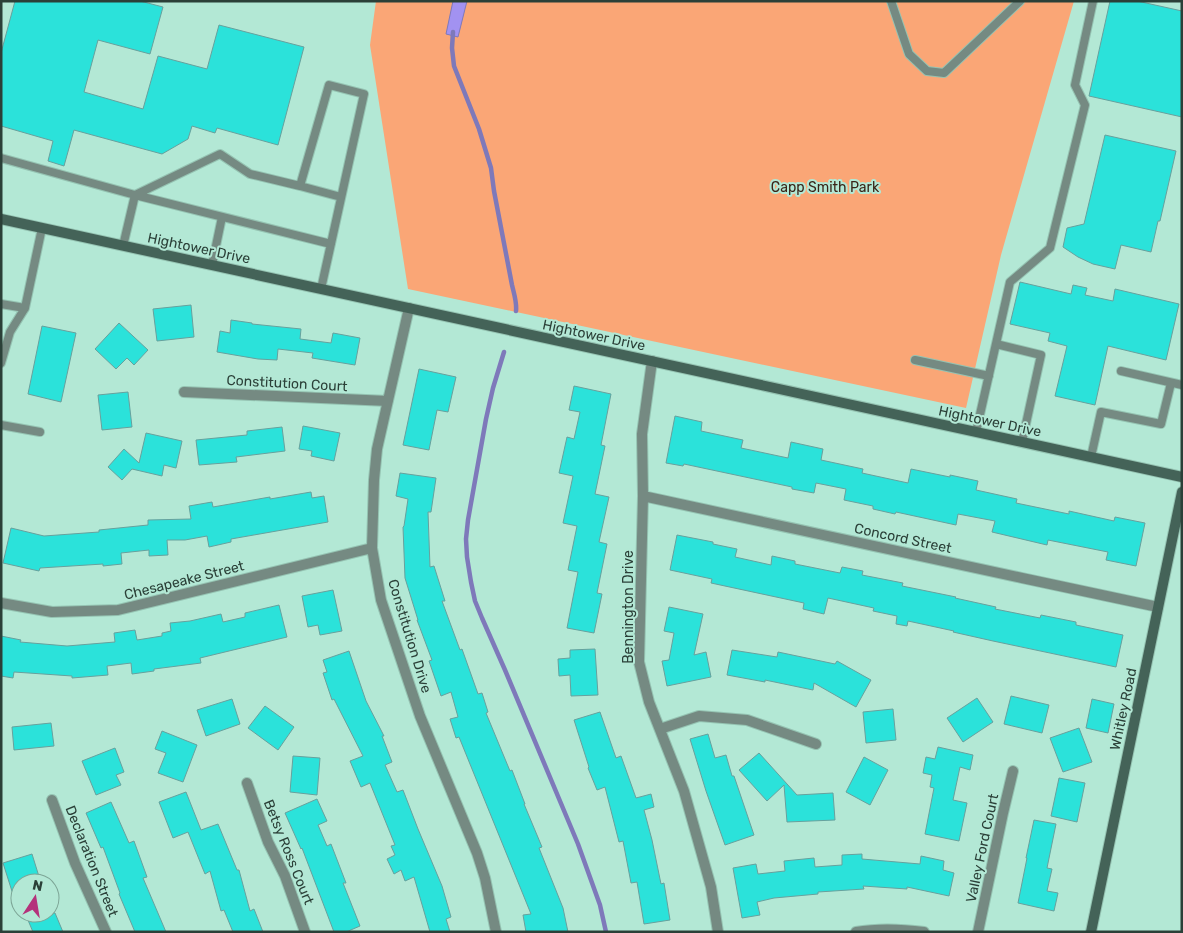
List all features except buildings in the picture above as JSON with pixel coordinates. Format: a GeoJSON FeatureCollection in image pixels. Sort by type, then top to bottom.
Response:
{"type":"FeatureCollection","features":[{"type":"Feature","properties":{"kind":"main road","name":"Hightower Drive"},"geometry":{"type":"LineString","coordinates":[[1,220],[1182,477]]}},
{"type":"Feature","properties":{"kind":"main road","name":"Whitley Road"},"geometry":{"type":"LineString","coordinates":[[1091,932],[1182,492]]}},
{"type":"Feature","properties":{"kind":"street","name":"Constitution Drive"},"geometry":{"type":"LineString","coordinates":[[409,308],[377,449],[372,548],[381,600],[420,716],[477,853],[485,878],[496,932]]}},
{"type":"Feature","properties":{"kind":"street","name":"Bennington Drive"},"geometry":{"type":"LineString","coordinates":[[652,362],[642,434],[643,496],[639,662],[649,702],[684,791],[711,887],[718,932]]}},
{"type":"Feature","properties":{"kind":"street","name":"Constitution Court"},"geometry":{"type":"LineString","coordinates":[[184,392],[388,402]]}},
{"type":"Feature","properties":{"kind":"street","name":"Concord Street"},"geometry":{"type":"LineString","coordinates":[[643,496],[1158,607]]}},
{"type":"Feature","properties":{"kind":"street","name":"Chesapeake Street"},"geometry":{"type":"LineString","coordinates":[[1,603],[52,612],[118,610],[372,548]]}},
{"type":"Feature","properties":{"kind":"street"},"geometry":{"type":"LineString","coordinates":[[660,729],[699,716],[747,720],[816,744]]}},
{"type":"Feature","properties":{"kind":"street","name":"Valley Ford Court"},"geometry":{"type":"LineString","coordinates":[[978,932],[1013,771]]}},
{"type":"Feature","properties":{"kind":"street","name":"Betsy Ross Court"},"geometry":{"type":"LineString","coordinates":[[247,782],[268,842],[285,876],[305,932]]}},
{"type":"Feature","properties":{"kind":"street","name":"Declaration Street"},"geometry":{"type":"LineString","coordinates":[[52,800],[75,862],[106,932]]}},
{"type":"Feature","properties":{"kind":"street"},"geometry":{"type":"LineString","coordinates":[[856,932],[873,929],[924,932]]}},
{"type":"Feature","properties":{"kind":"lane"},"geometry":{"type":"LineString","coordinates":[[891,1],[909,54],[927,71],[944,73],[1020,1]]}},
{"type":"Feature","properties":{"kind":"lane"},"geometry":{"type":"LineString","coordinates":[[976,432],[1010,282],[1050,248],[1085,105],[1075,85],[1093,1]]}},
{"type":"Feature","properties":{"kind":"lane"},"geometry":{"type":"LineString","coordinates":[[300,186],[329,85],[364,94],[321,289]]}},
{"type":"Feature","properties":{"kind":"lane"},"geometry":{"type":"LineString","coordinates":[[135,195],[220,154],[250,174],[342,197]]}},
{"type":"Feature","properties":{"kind":"lane"},"geometry":{"type":"LineString","coordinates":[[1,158],[135,195],[331,244]]}},
{"type":"Feature","properties":{"kind":"lane"},"geometry":{"type":"LineString","coordinates":[[123,246],[135,195]]}},
{"type":"Feature","properties":{"kind":"lane"},"geometry":{"type":"LineString","coordinates":[[212,265],[222,217]]}},
{"type":"Feature","properties":{"kind":"lane"},"geometry":{"type":"LineString","coordinates":[[1,363],[10,332],[25,308],[42,228]]}},
{"type":"Feature","properties":{"kind":"lane"},"geometry":{"type":"LineString","coordinates":[[1,304],[25,308]]}},
{"type":"Feature","properties":{"kind":"lane"},"geometry":{"type":"LineString","coordinates":[[996,344],[1041,355],[1022,442]]}},
{"type":"Feature","properties":{"kind":"lane"},"geometry":{"type":"LineString","coordinates":[[915,360],[989,376]]}},
{"type":"Feature","properties":{"kind":"lane"},"geometry":{"type":"LineString","coordinates":[[1121,371],[1182,385]]}},
{"type":"Feature","properties":{"kind":"lane"},"geometry":{"type":"LineString","coordinates":[[1091,457],[1101,412],[1161,424],[1171,383]]}},
{"type":"Feature","properties":{"kind":"lane"},"geometry":{"type":"LineString","coordinates":[[1,425],[40,432]]}},
{"type":"Feature","properties":{"kind":"green space","name":"Capp Smith Park"},"geometry":{"type":"Polygon","coordinates":[[[376,1],[1074,1],[1001,255],[966,408],[408,289],[370,45],[376,1]]]}},
{"type":"Feature","properties":{"kind":"shaded area"},"geometry":{"type":"Polygon","coordinates":[[[453,1],[467,1],[458,37],[446,34],[453,1]]]}},
{"type":"Feature","properties":{"kind":"waterway"},"geometry":{"type":"LineString","coordinates":[[453,32],[454,66],[479,129],[491,168],[516,301],[516,311]]}},
{"type":"Feature","properties":{"kind":"waterway"},"geometry":{"type":"LineString","coordinates":[[504,352],[486,419],[468,520],[466,539],[471,582],[475,601],[578,844],[600,905],[606,932]]}}]}
